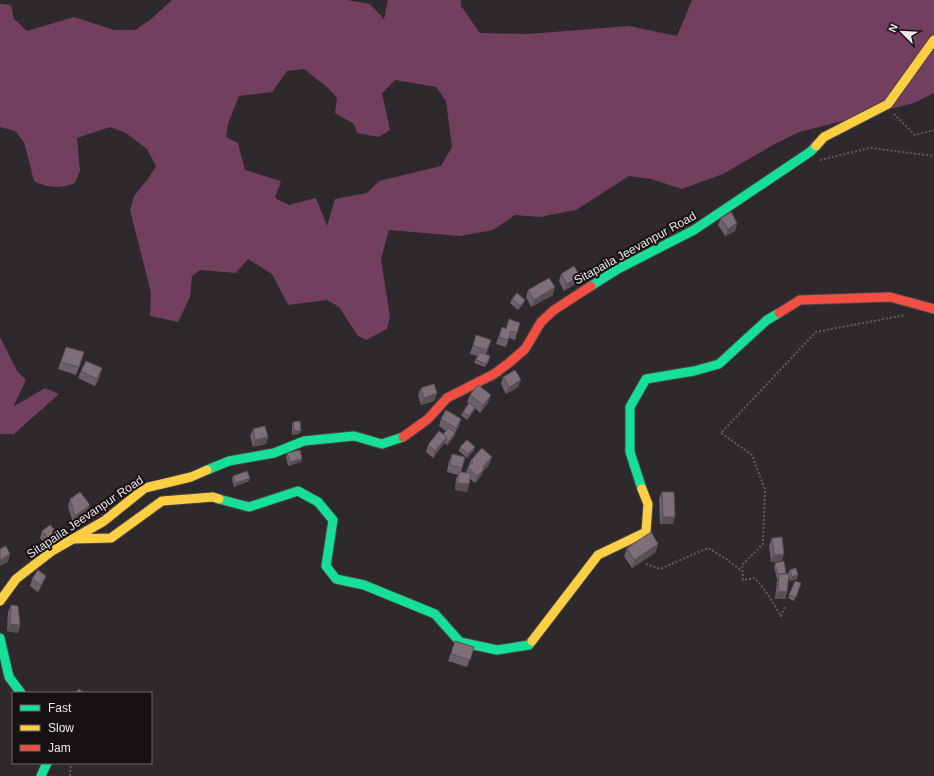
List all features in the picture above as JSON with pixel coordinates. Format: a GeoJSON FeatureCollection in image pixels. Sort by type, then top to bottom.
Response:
{"type":"FeatureCollection","features":[{"type":"Feature","properties":{"kind":"street","name":"Sitapaila Jeevanpur Road"},"geometry":{"type":"LineString","coordinates":[[0,601],[16,579],[52,551],[104,521],[145,488],[169,481],[191,477],[229,461],[274,453],[304,441],[354,436],[382,444],[402,438],[424,422],[447,398],[494,374],[515,358],[525,349],[541,322],[554,310],[618,269],[694,230],[810,152],[824,137],[888,104],[904,84],[934,40]]}},
{"type":"Feature","properties":{"kind":"street"},"geometry":{"type":"LineString","coordinates":[[74,539],[111,538],[162,501],[214,497],[248,507],[298,491],[318,502],[333,520],[326,566],[336,579],[364,585],[397,597],[435,614],[460,642],[497,650],[529,645],[598,555],[646,532],[648,504],[638,479],[630,452],[630,407],[646,379],[694,371],[719,364],[767,320],[800,300],[890,297],[934,309]]}},
{"type":"Feature","properties":{"kind":"street"},"geometry":{"type":"LineString","coordinates":[[0,638],[9,677],[20,692]]}},
{"type":"Feature","properties":{"kind":"street"},"geometry":{"type":"LineString","coordinates":[[41,776],[46,764]]}},
{"type":"Feature","properties":{"kind":"path"},"geometry":{"type":"LineString","coordinates":[[892,113],[915,135],[934,130]]}},
{"type":"Feature","properties":{"kind":"path"},"geometry":{"type":"LineString","coordinates":[[817,161],[870,148],[934,156]]}},
{"type":"Feature","properties":{"kind":"path"},"geometry":{"type":"LineString","coordinates":[[785,607],[781,616],[767,593],[755,578],[744,580],[742,565],[762,544],[765,490],[752,455],[721,433],[816,332],[907,315]]}},
{"type":"Feature","properties":{"kind":"path"},"geometry":{"type":"LineString","coordinates":[[646,564],[660,569],[708,548],[743,572]]}},
{"type":"Feature","properties":{"kind":"path"},"geometry":{"type":"LineString","coordinates":[[70,776],[71,764]]}},
{"type":"Feature","properties":{"kind":"shaded area"},"geometry":{"type":"Polygon","coordinates":[[[172,0],[347,0],[370,4],[384,19],[388,0],[461,0],[461,6],[480,33],[528,34],[629,26],[677,36],[692,0],[934,0],[934,93],[914,103],[799,132],[723,174],[682,189],[651,179],[629,176],[576,210],[540,217],[515,215],[493,230],[460,236],[389,230],[381,259],[390,317],[387,329],[366,340],[358,336],[339,307],[327,300],[288,305],[272,274],[248,259],[236,273],[200,270],[192,276],[190,297],[178,322],[150,316],[151,293],[130,210],[134,196],[148,179],[156,166],[147,149],[126,133],[110,127],[77,138],[80,171],[75,183],[54,187],[34,181],[24,142],[15,131],[0,127],[0,4],[11,5],[14,19],[27,31],[74,17],[114,30],[135,30],[150,20],[172,0]],[[304,69],[287,71],[272,92],[239,96],[228,124],[226,137],[238,143],[245,170],[281,181],[275,198],[289,205],[316,198],[327,226],[335,199],[367,193],[379,181],[441,166],[452,147],[446,101],[436,87],[395,80],[382,93],[390,130],[379,137],[357,133],[354,124],[335,113],[337,98],[328,88],[304,69]]]}},
{"type":"Feature","properties":{"kind":"shaded area"},"geometry":{"type":"Polygon","coordinates":[[[0,337],[17,371],[26,380],[13,407],[45,388],[59,394],[14,434],[0,434],[0,337]]]}},
{"type":"Feature","properties":{"kind":"building"},"geometry":{"type":"Polygon","coordinates":[[[731,212],[737,223],[728,229],[721,218],[731,212]]]}},
{"type":"Feature","properties":{"kind":"building"},"geometry":{"type":"Polygon","coordinates":[[[574,266],[580,276],[567,284],[561,274],[574,266]]]}},
{"type":"Feature","properties":{"kind":"building"},"geometry":{"type":"Polygon","coordinates":[[[549,278],[555,287],[534,300],[528,290],[549,278]]]}},
{"type":"Feature","properties":{"kind":"building"},"geometry":{"type":"Polygon","coordinates":[[[517,293],[525,300],[520,306],[512,299],[517,293]]]}},
{"type":"Feature","properties":{"kind":"building"},"geometry":{"type":"Polygon","coordinates":[[[509,319],[520,323],[517,333],[511,331],[508,340],[499,337],[502,327],[506,329],[509,319]]]}},
{"type":"Feature","properties":{"kind":"building"},"geometry":{"type":"Polygon","coordinates":[[[476,335],[491,340],[487,350],[473,346],[476,335]]]}},
{"type":"Feature","properties":{"kind":"building"},"geometry":{"type":"Polygon","coordinates":[[[66,347],[84,352],[79,367],[61,362],[66,347]]]}},
{"type":"Feature","properties":{"kind":"building"},"geometry":{"type":"Polygon","coordinates":[[[479,352],[490,356],[487,364],[476,360],[479,352]]]}},
{"type":"Feature","properties":{"kind":"building"},"geometry":{"type":"Polygon","coordinates":[[[86,361],[102,368],[97,379],[81,371],[86,361]]]}},
{"type":"Feature","properties":{"kind":"building"},"geometry":{"type":"Polygon","coordinates":[[[515,370],[521,380],[509,387],[503,377],[515,370]]]}},
{"type":"Feature","properties":{"kind":"building"},"geometry":{"type":"Polygon","coordinates":[[[434,384],[437,393],[424,398],[421,388],[434,384]]]}},
{"type":"Feature","properties":{"kind":"building"},"geometry":{"type":"Polygon","coordinates":[[[478,385],[491,395],[483,405],[470,395],[478,385]]]}},
{"type":"Feature","properties":{"kind":"building"},"geometry":{"type":"Polygon","coordinates":[[[469,403],[475,407],[469,416],[463,412],[469,403]]]}},
{"type":"Feature","properties":{"kind":"building"},"geometry":{"type":"Polygon","coordinates":[[[446,410],[461,419],[456,428],[441,419],[446,410]]]}},
{"type":"Feature","properties":{"kind":"building"},"geometry":{"type":"Polygon","coordinates":[[[300,421],[301,431],[294,431],[293,422],[300,421]]]}},
{"type":"Feature","properties":{"kind":"building"},"geometry":{"type":"Polygon","coordinates":[[[265,426],[268,437],[255,440],[253,429],[265,426]]]}},
{"type":"Feature","properties":{"kind":"building"},"geometry":{"type":"Polygon","coordinates":[[[449,428],[455,433],[449,441],[443,434],[449,428]]]}},
{"type":"Feature","properties":{"kind":"building"},"geometry":{"type":"Polygon","coordinates":[[[439,431],[447,437],[435,451],[428,445],[439,431]]]}},
{"type":"Feature","properties":{"kind":"building"},"geometry":{"type":"Polygon","coordinates":[[[467,440],[475,447],[468,454],[460,447],[467,440]]]}},
{"type":"Feature","properties":{"kind":"building"},"geometry":{"type":"Polygon","coordinates":[[[482,448],[492,457],[477,476],[468,467],[473,462],[471,460],[482,448]]]}},
{"type":"Feature","properties":{"kind":"building"},"geometry":{"type":"Polygon","coordinates":[[[300,450],[302,459],[290,462],[287,453],[300,450]]]}},
{"type":"Feature","properties":{"kind":"building"},"geometry":{"type":"Polygon","coordinates":[[[452,454],[465,457],[462,468],[450,465],[452,454]]]}},
{"type":"Feature","properties":{"kind":"building"},"geometry":{"type":"Polygon","coordinates":[[[247,471],[250,478],[236,483],[233,476],[247,471]]]}},
{"type":"Feature","properties":{"kind":"building"},"geometry":{"type":"Polygon","coordinates":[[[459,472],[471,473],[469,484],[457,483],[459,472]]]}},
{"type":"Feature","properties":{"kind":"building"},"geometry":{"type":"Polygon","coordinates":[[[80,492],[90,505],[75,516],[70,499],[80,492]]]}},
{"type":"Feature","properties":{"kind":"building"},"geometry":{"type":"Polygon","coordinates":[[[662,492],[674,492],[675,517],[663,517],[662,492]]]}},
{"type":"Feature","properties":{"kind":"building"},"geometry":{"type":"Polygon","coordinates":[[[50,525],[56,531],[48,538],[42,531],[50,525]]]}},
{"type":"Feature","properties":{"kind":"building"},"geometry":{"type":"Polygon","coordinates":[[[651,532],[658,544],[634,560],[627,548],[651,532]]]}},
{"type":"Feature","properties":{"kind":"building"},"geometry":{"type":"Polygon","coordinates":[[[782,537],[784,554],[774,555],[772,538],[782,537]]]}},
{"type":"Feature","properties":{"kind":"building"},"geometry":{"type":"Polygon","coordinates":[[[6,546],[10,554],[0,560],[0,549],[6,546]]]}},
{"type":"Feature","properties":{"kind":"building"},"geometry":{"type":"Polygon","coordinates":[[[784,561],[786,573],[778,575],[775,563],[784,561]]]}},
{"type":"Feature","properties":{"kind":"building"},"geometry":{"type":"Polygon","coordinates":[[[796,568],[798,575],[792,577],[790,570],[796,568]]]}},
{"type":"Feature","properties":{"kind":"building"},"geometry":{"type":"Polygon","coordinates":[[[38,570],[46,576],[41,585],[32,579],[38,570]]]}},
{"type":"Feature","properties":{"kind":"building"},"geometry":{"type":"Polygon","coordinates":[[[779,574],[789,574],[787,592],[778,591],[779,574]]]}},
{"type":"Feature","properties":{"kind":"building"},"geometry":{"type":"Polygon","coordinates":[[[795,581],[801,583],[796,597],[789,595],[795,581]]]}},
{"type":"Feature","properties":{"kind":"building"},"geometry":{"type":"Polygon","coordinates":[[[11,605],[18,606],[20,625],[10,624],[11,605]]]}},
{"type":"Feature","properties":{"kind":"building"},"geometry":{"type":"Polygon","coordinates":[[[455,641],[474,647],[470,660],[451,654],[455,641]]]}},
{"type":"Feature","properties":{"kind":"building"},"geometry":{"type":"Polygon","coordinates":[[[79,689],[83,692],[76,692],[79,689]]]}},
{"type":"Feature","properties":{"kind":"traffic: fast"},"geometry":{"type":"LineString","coordinates":[[591,286],[618,269],[694,230],[810,152],[816,146]]}},
{"type":"Feature","properties":{"kind":"traffic: fast"},"geometry":{"type":"LineString","coordinates":[[642,489],[630,452],[630,407],[646,379],[694,371],[719,364],[767,320],[779,313]]}},
{"type":"Feature","properties":{"kind":"traffic: fast"},"geometry":{"type":"LineString","coordinates":[[207,470],[229,461],[274,453],[304,441],[354,436],[382,444],[403,437]]}},
{"type":"Feature","properties":{"kind":"traffic: fast"},"geometry":{"type":"LineString","coordinates":[[219,499],[249,507],[298,491],[318,502],[333,520],[326,566],[336,579],[364,585],[435,614],[460,642],[497,650],[529,645],[532,641]]}},
{"type":"Feature","properties":{"kind":"traffic: fast"},"geometry":{"type":"LineString","coordinates":[[0,638],[9,677],[20,692]]}},
{"type":"Feature","properties":{"kind":"traffic: fast"},"geometry":{"type":"LineString","coordinates":[[41,776],[47,764]]}},
{"type":"Feature","properties":{"kind":"traffic: slow"},"geometry":{"type":"LineString","coordinates":[[816,146],[824,137],[888,104],[934,40]]}},
{"type":"Feature","properties":{"kind":"traffic: slow"},"geometry":{"type":"LineString","coordinates":[[0,601],[16,579],[52,551],[104,521],[145,488],[191,477],[207,470]]}},
{"type":"Feature","properties":{"kind":"traffic: slow"},"geometry":{"type":"LineString","coordinates":[[532,641],[598,555],[646,532],[648,504],[642,489]]}},
{"type":"Feature","properties":{"kind":"traffic: slow"},"geometry":{"type":"LineString","coordinates":[[74,539],[111,538],[162,501],[213,497],[219,499]]}},
{"type":"Feature","properties":{"kind":"traffic: jam"},"geometry":{"type":"LineString","coordinates":[[403,437],[428,419],[447,398],[494,374],[510,362],[525,349],[541,322],[554,310],[591,286]]}},
{"type":"Feature","properties":{"kind":"traffic: jam"},"geometry":{"type":"LineString","coordinates":[[779,313],[800,300],[890,297],[934,309]]}}]}
